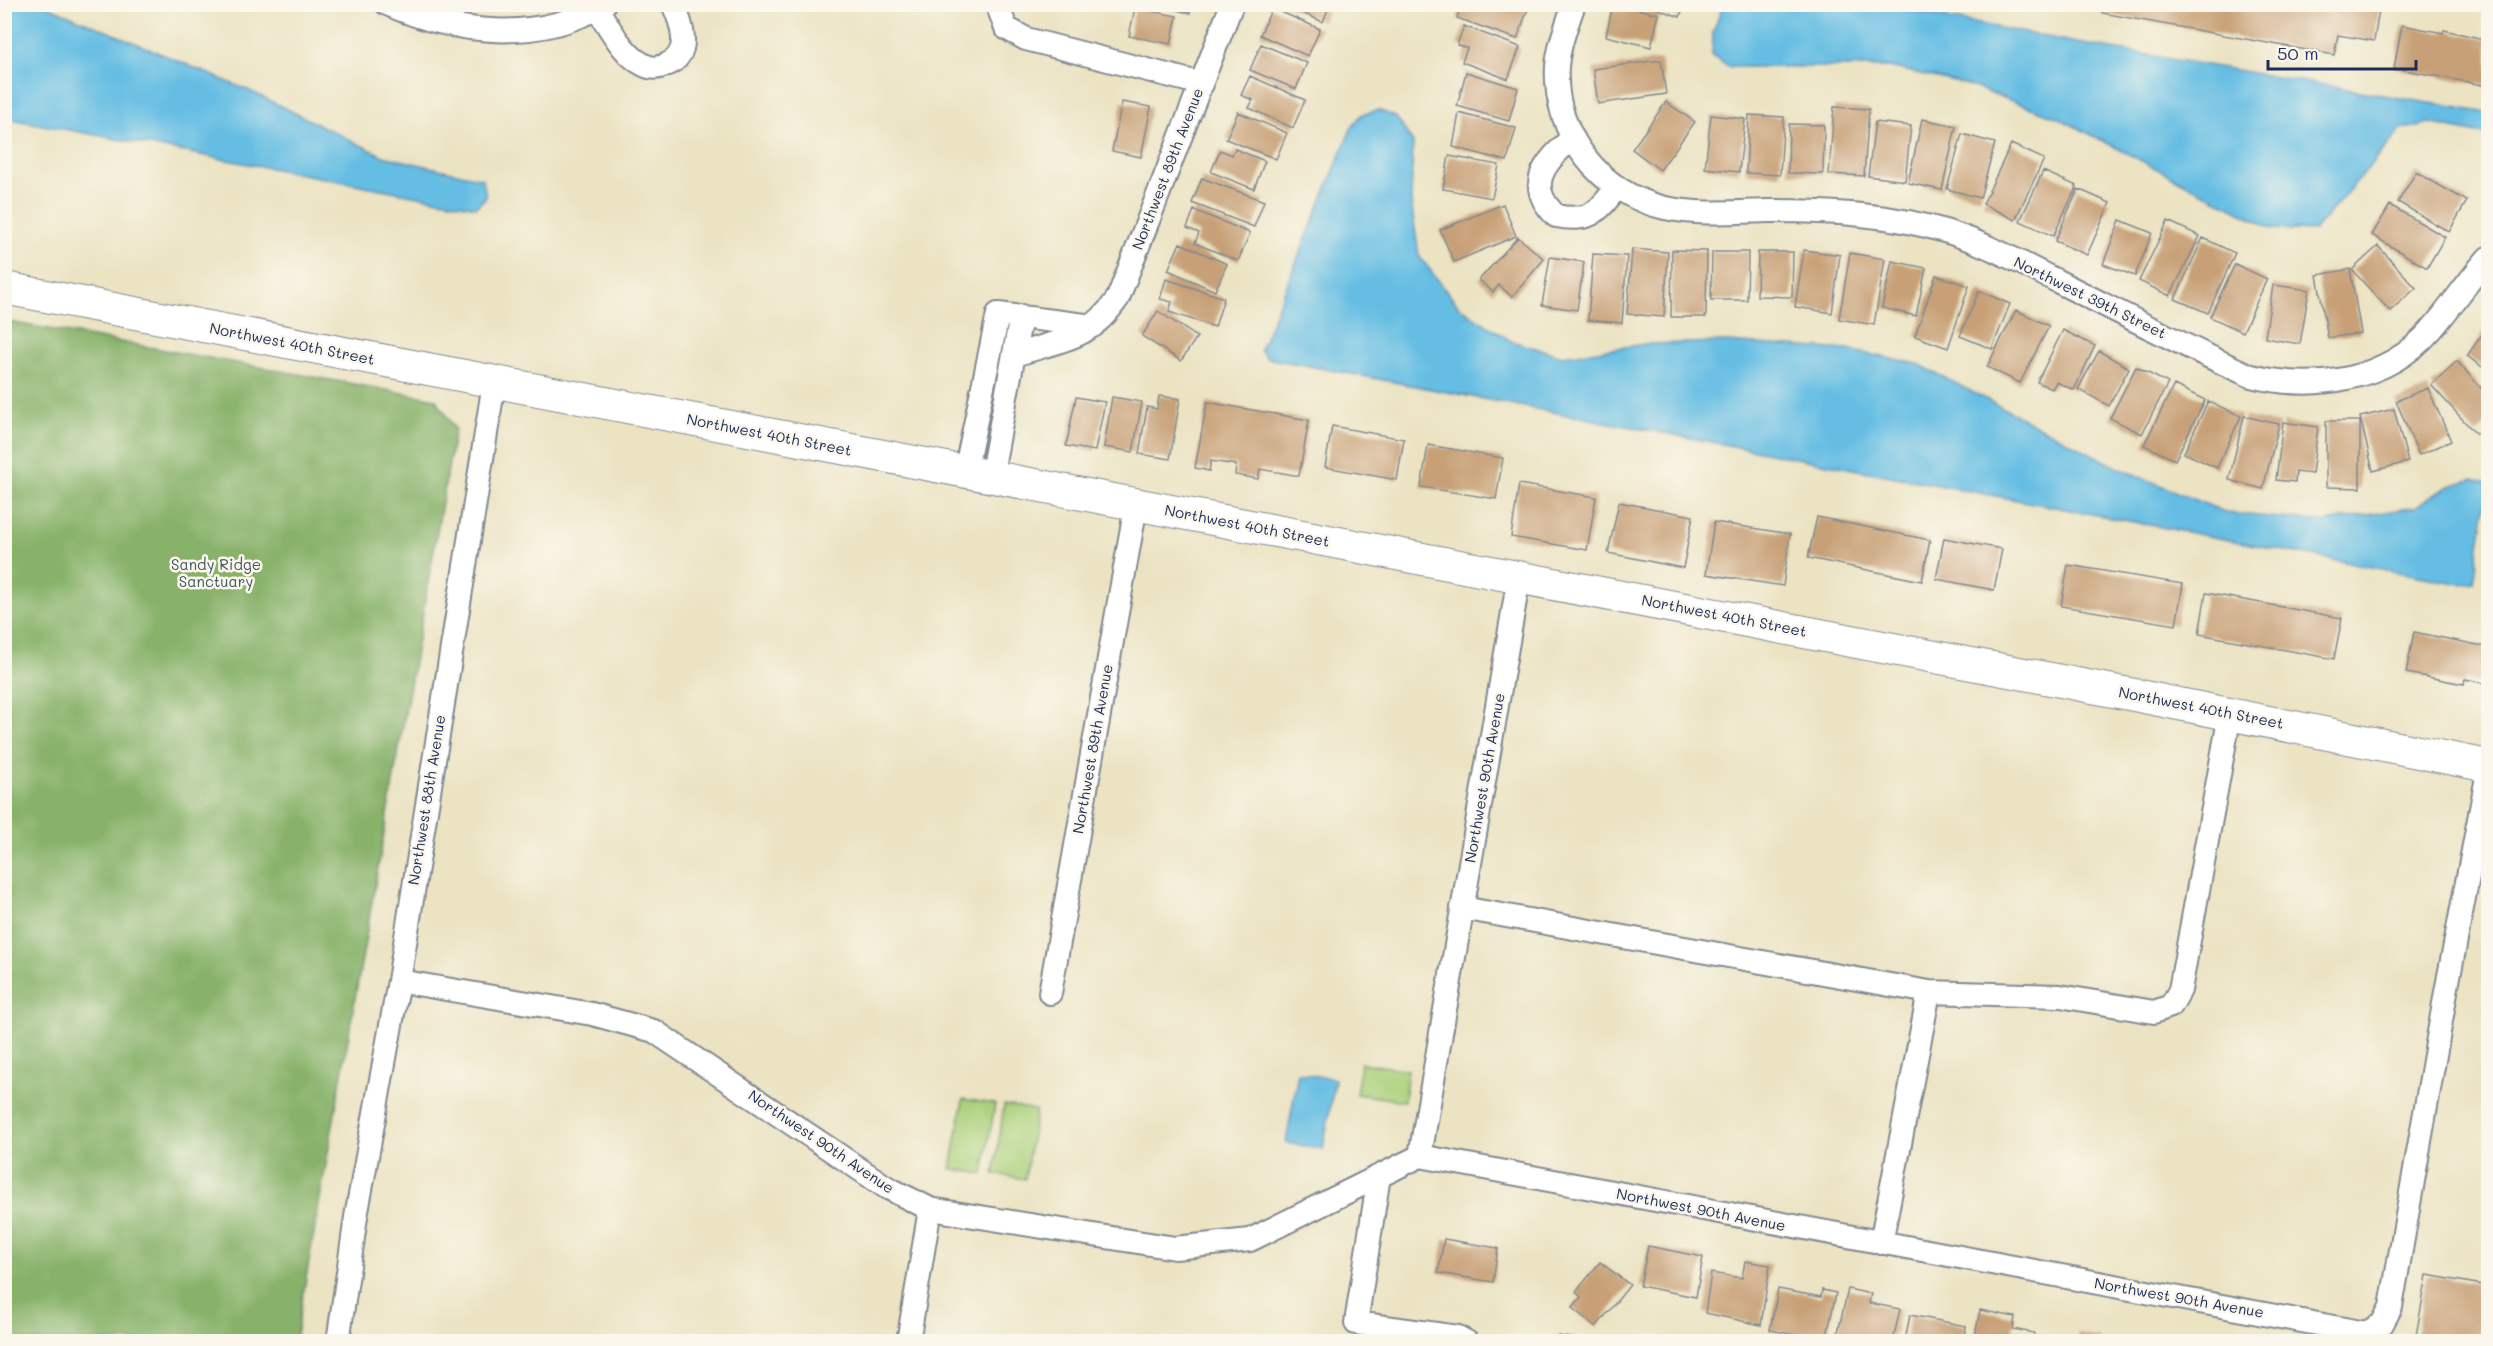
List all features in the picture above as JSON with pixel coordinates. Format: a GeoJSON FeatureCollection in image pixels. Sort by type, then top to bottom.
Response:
{"type":"FeatureCollection","features":[{"type":"Feature","properties":{"kind":"street"},"geometry":{"type":"LineString","coordinates":[[387,4],[431,22],[490,31],[525,29],[562,22],[600,7],[630,56],[645,66],[657,69],[671,63],[680,54],[684,42],[673,4]]}},
{"type":"Feature","properties":{"kind":"street"},"geometry":{"type":"LineString","coordinates":[[997,4],[1006,27],[1026,39],[1202,84]]}},
{"type":"Feature","properties":{"kind":"street","name":"Northwest 89th Avenue"},"geometry":{"type":"LineString","coordinates":[[1014,355],[1062,342],[1093,326],[1104,319],[1118,298],[1232,4]]}},
{"type":"Feature","properties":{"kind":"street","name":"Northwest 39th Street"},"geometry":{"type":"LineString","coordinates":[[1574,4],[1557,64],[1561,106],[1572,138],[1597,172],[1616,188],[1641,201],[1691,212],[1809,212],[1859,215],[1948,232],[1995,250],[2251,376],[2282,383],[2324,383],[2366,374],[2400,356],[2430,331],[2488,258]]}},
{"type":"Feature","properties":{"kind":"street"},"geometry":{"type":"LineString","coordinates":[[1572,138],[1542,170],[1540,188],[1544,204],[1556,216],[1585,218],[1600,209],[1616,188]]}},
{"type":"Feature","properties":{"kind":"street","name":"Northwest 40th Street"},"geometry":{"type":"LineString","coordinates":[[4,288],[1519,577],[2488,766]]}},
{"type":"Feature","properties":{"kind":"street"},"geometry":{"type":"LineString","coordinates":[[978,475],[998,314],[1093,326]]}},
{"type":"Feature","properties":{"kind":"street"},"geometry":{"type":"LineString","coordinates":[[978,475],[1014,355],[1021,316]]}},
{"type":"Feature","properties":{"kind":"street","name":"Northwest 88th Avenue"},"geometry":{"type":"LineString","coordinates":[[338,1341],[356,1217],[399,981],[494,383]]}},
{"type":"Feature","properties":{"kind":"street","name":"Northwest 89th Avenue"},"geometry":{"type":"LineString","coordinates":[[1050,993],[1136,505]]}},
{"type":"Feature","properties":{"kind":"street","name":"Northwest 90th Avenue"},"geometry":{"type":"LineString","coordinates":[[1420,1156],[1519,577]]}},
{"type":"Feature","properties":{"kind":"street"},"geometry":{"type":"LineString","coordinates":[[1462,908],[1929,992],[2060,996],[2154,1012],[2171,1006],[2180,990],[2230,714]]}},
{"type":"Feature","properties":{"kind":"street","name":"Northwest 90th Avenue"},"geometry":{"type":"LineString","coordinates":[[399,981],[592,1014],[654,1031],[886,1187],[930,1209],[1175,1248],[1204,1246],[1250,1240],[1420,1156],[2366,1333],[2382,1324],[2391,1307],[2446,992],[2488,772]]}},
{"type":"Feature","properties":{"kind":"street"},"geometry":{"type":"LineString","coordinates":[[1881,1243],[1929,992]]}},
{"type":"Feature","properties":{"kind":"street"},"geometry":{"type":"LineString","coordinates":[[1379,1176],[1356,1323],[1458,1337],[1467,1341]]}},
{"type":"Feature","properties":{"kind":"street"},"geometry":{"type":"LineString","coordinates":[[908,1341],[930,1209]]}},
{"type":"Feature","properties":{"kind":"street","name":"Northwest 88th Avenue"},"geometry":{"type":"LineString","coordinates":[[327,1341],[356,1217]]}},
{"type":"Feature","properties":{"kind":"green space","name":"Sandy Ridge Sanctuary"},"geometry":{"type":"Polygon","coordinates":[[[4,321],[436,399],[455,429],[295,1341],[5,1341],[4,321]]]}},
{"type":"Feature","properties":{"kind":"green space"},"geometry":{"type":"Polygon","coordinates":[[[1361,1063],[1408,1070],[1404,1101],[1356,1094],[1361,1063]]]}},
{"type":"Feature","properties":{"kind":"green space"},"geometry":{"type":"Polygon","coordinates":[[[963,1099],[995,1104],[983,1174],[951,1169],[963,1099]]]}},
{"type":"Feature","properties":{"kind":"green space"},"geometry":{"type":"Polygon","coordinates":[[[1004,1105],[1036,1110],[1025,1179],[994,1174],[1004,1105]]]}},
{"type":"Feature","properties":{"kind":"water"},"geometry":{"type":"Polygon","coordinates":[[[4,5],[45,5],[252,92],[383,156],[483,179],[486,197],[476,207],[5,118],[4,5]]]}},
{"type":"Feature","properties":{"kind":"water"},"geometry":{"type":"Polygon","coordinates":[[[1723,5],[1883,5],[2077,43],[2488,113],[2488,135],[2429,123],[2401,130],[2314,231],[2273,229],[2059,118],[1968,85],[1890,67],[1729,67],[1712,56],[1713,33],[1723,5]]]}},
{"type":"Feature","properties":{"kind":"water"},"geometry":{"type":"Polygon","coordinates":[[[1378,110],[1396,117],[1413,143],[1411,201],[1419,256],[1459,307],[1511,341],[1563,356],[1646,344],[1726,342],[1848,350],[1918,364],[2119,468],[2227,513],[2325,522],[2415,507],[2449,486],[2473,479],[2488,483],[2474,582],[2461,584],[1267,358],[1260,350],[1351,129],[1361,115],[1378,110]]]}},
{"type":"Feature","properties":{"kind":"water"},"geometry":{"type":"Polygon","coordinates":[[[1298,1073],[1335,1079],[1323,1149],[1286,1143],[1298,1073]]]}},
{"type":"Feature","properties":{"kind":"building"},"geometry":{"type":"Polygon","coordinates":[[[1151,4],[1192,4],[1190,13],[1151,4]]]}},
{"type":"Feature","properties":{"kind":"building"},"geometry":{"type":"Polygon","coordinates":[[[1282,4],[1330,4],[1323,22],[1282,4]]]}},
{"type":"Feature","properties":{"kind":"building"},"geometry":{"type":"Polygon","coordinates":[[[1461,4],[1524,4],[1529,6],[1517,39],[1457,18],[1461,4]]]}},
{"type":"Feature","properties":{"kind":"building"},"geometry":{"type":"Polygon","coordinates":[[[1613,4],[1659,14],[1651,47],[1606,36],[1613,4]]]}},
{"type":"Feature","properties":{"kind":"building"},"geometry":{"type":"Polygon","coordinates":[[[1644,4],[1684,4],[1680,17],[1644,4]]]}},
{"type":"Feature","properties":{"kind":"building"},"geometry":{"type":"Polygon","coordinates":[[[2103,4],[2306,4],[2340,11],[2341,4],[2380,4],[2374,41],[2338,35],[2334,55],[2102,13],[2103,4]]]}},
{"type":"Feature","properties":{"kind":"building"},"geometry":{"type":"Polygon","coordinates":[[[1135,8],[1177,16],[1171,44],[1129,36],[1135,8]]]}},
{"type":"Feature","properties":{"kind":"building"},"geometry":{"type":"Polygon","coordinates":[[[1272,8],[1320,29],[1308,56],[1260,35],[1272,8]]]}},
{"type":"Feature","properties":{"kind":"building"},"geometry":{"type":"Polygon","coordinates":[[[2402,25],[2443,33],[2444,30],[2488,40],[2488,86],[2394,68],[2402,25]]]}},
{"type":"Feature","properties":{"kind":"building"},"geometry":{"type":"Polygon","coordinates":[[[1464,26],[1520,47],[1508,79],[1462,62],[1467,48],[1457,45],[1464,26]]]}},
{"type":"Feature","properties":{"kind":"building"},"geometry":{"type":"Polygon","coordinates":[[[1261,44],[1307,63],[1296,89],[1250,70],[1261,44]]]}},
{"type":"Feature","properties":{"kind":"building"},"geometry":{"type":"Polygon","coordinates":[[[1661,60],[1666,94],[1598,104],[1593,69],[1661,60]]]}},
{"type":"Feature","properties":{"kind":"building"},"geometry":{"type":"Polygon","coordinates":[[[1466,72],[1518,88],[1509,121],[1457,106],[1466,72]]]}},
{"type":"Feature","properties":{"kind":"building"},"geometry":{"type":"Polygon","coordinates":[[[1250,76],[1305,100],[1293,128],[1249,108],[1253,100],[1241,95],[1250,76]]]}},
{"type":"Feature","properties":{"kind":"building"},"geometry":{"type":"Polygon","coordinates":[[[1122,102],[1151,107],[1141,157],[1112,151],[1122,102]]]}},
{"type":"Feature","properties":{"kind":"building"},"geometry":{"type":"Polygon","coordinates":[[[1666,102],[1695,122],[1660,170],[1632,149],[1666,102]]]}},
{"type":"Feature","properties":{"kind":"building"},"geometry":{"type":"Polygon","coordinates":[[[1834,107],[1869,109],[1864,176],[1829,174],[1834,107]]]}},
{"type":"Feature","properties":{"kind":"building"},"geometry":{"type":"Polygon","coordinates":[[[1238,112],[1287,133],[1276,159],[1226,139],[1238,112]]]}},
{"type":"Feature","properties":{"kind":"building"},"geometry":{"type":"Polygon","coordinates":[[[1459,113],[1516,128],[1507,161],[1453,147],[1459,113]]]}},
{"type":"Feature","properties":{"kind":"building"},"geometry":{"type":"Polygon","coordinates":[[[1711,115],[1745,119],[1739,172],[1705,168],[1711,115]]]}},
{"type":"Feature","properties":{"kind":"building"},"geometry":{"type":"Polygon","coordinates":[[[1749,115],[1784,117],[1780,175],[1746,173],[1749,115]]]}},
{"type":"Feature","properties":{"kind":"building"},"geometry":{"type":"Polygon","coordinates":[[[1922,119],[1956,126],[1942,190],[1908,183],[1922,119]]]}},
{"type":"Feature","properties":{"kind":"building"},"geometry":{"type":"Polygon","coordinates":[[[1875,122],[1911,126],[1905,181],[1868,176],[1875,122]]]}},
{"type":"Feature","properties":{"kind":"building"},"geometry":{"type":"Polygon","coordinates":[[[1789,124],[1824,125],[1823,174],[1788,173],[1789,124]]]}},
{"type":"Feature","properties":{"kind":"building"},"geometry":{"type":"Polygon","coordinates":[[[1962,134],[1995,143],[1980,198],[1947,189],[1962,134]]]}},
{"type":"Feature","properties":{"kind":"building"},"geometry":{"type":"Polygon","coordinates":[[[2011,144],[2044,159],[2015,220],[1983,204],[2011,144]]]}},
{"type":"Feature","properties":{"kind":"building"},"geometry":{"type":"Polygon","coordinates":[[[1235,149],[1265,161],[1254,189],[1211,172],[1220,150],[1232,155],[1235,149]]]}},
{"type":"Feature","properties":{"kind":"building"},"geometry":{"type":"Polygon","coordinates":[[[1449,156],[1499,165],[1492,198],[1443,189],[1449,156]]]}},
{"type":"Feature","properties":{"kind":"building"},"geometry":{"type":"Polygon","coordinates":[[[2043,171],[2077,186],[2053,236],[2020,221],[2043,171]]]}},
{"type":"Feature","properties":{"kind":"building"},"geometry":{"type":"Polygon","coordinates":[[[2416,172],[2467,201],[2449,232],[2398,202],[2416,172]]]}},
{"type":"Feature","properties":{"kind":"building"},"geometry":{"type":"Polygon","coordinates":[[[1202,178],[1264,201],[1254,227],[1192,203],[1202,178]]]}},
{"type":"Feature","properties":{"kind":"building"},"geometry":{"type":"Polygon","coordinates":[[[2078,189],[2110,203],[2087,255],[2055,241],[2078,189]]]}},
{"type":"Feature","properties":{"kind":"building"},"geometry":{"type":"Polygon","coordinates":[[[1503,204],[1516,236],[1454,262],[1440,230],[1503,204]]]}},
{"type":"Feature","properties":{"kind":"building"},"geometry":{"type":"Polygon","coordinates":[[[2390,205],[2445,237],[2427,268],[2372,235],[2390,205]]]}},
{"type":"Feature","properties":{"kind":"building"},"geometry":{"type":"Polygon","coordinates":[[[1194,210],[1250,233],[1238,261],[1195,243],[1199,233],[1187,228],[1194,210]]]}},
{"type":"Feature","properties":{"kind":"building"},"geometry":{"type":"Polygon","coordinates":[[[2120,220],[2152,233],[2135,276],[2103,264],[2120,220]]]}},
{"type":"Feature","properties":{"kind":"building"},"geometry":{"type":"Polygon","coordinates":[[[2168,221],[2200,236],[2170,296],[2139,281],[2168,221]]]}},
{"type":"Feature","properties":{"kind":"building"},"geometry":{"type":"Polygon","coordinates":[[[1518,237],[1544,259],[1512,297],[1499,285],[1493,292],[1479,280],[1518,237]]]}},
{"type":"Feature","properties":{"kind":"building"},"geometry":{"type":"Polygon","coordinates":[[[2203,238],[2235,253],[2208,313],[2175,299],[2203,238]]]}},
{"type":"Feature","properties":{"kind":"building"},"geometry":{"type":"Polygon","coordinates":[[[1180,243],[1227,264],[1215,291],[1168,270],[1180,243]]]}},
{"type":"Feature","properties":{"kind":"building"},"geometry":{"type":"Polygon","coordinates":[[[2378,246],[2416,288],[2390,311],[2352,270],[2378,246]]]}},
{"type":"Feature","properties":{"kind":"building"},"geometry":{"type":"Polygon","coordinates":[[[1632,249],[1668,252],[1664,317],[1627,314],[1632,249]]]}},
{"type":"Feature","properties":{"kind":"building"},"geometry":{"type":"Polygon","coordinates":[[[1672,250],[1707,251],[1706,317],[1671,317],[1672,250]]]}},
{"type":"Feature","properties":{"kind":"building"},"geometry":{"type":"Polygon","coordinates":[[[1804,250],[1840,255],[1832,313],[1795,307],[1804,250]]]}},
{"type":"Feature","properties":{"kind":"building"},"geometry":{"type":"Polygon","coordinates":[[[1712,252],[1748,252],[1747,300],[1711,300],[1712,252]]]}},
{"type":"Feature","properties":{"kind":"building"},"geometry":{"type":"Polygon","coordinates":[[[1758,252],[1793,252],[1792,297],[1757,296],[1758,252]]]}},
{"type":"Feature","properties":{"kind":"building"},"geometry":{"type":"Polygon","coordinates":[[[1850,253],[1885,259],[1874,325],[1839,319],[1850,253]]]}},
{"type":"Feature","properties":{"kind":"building"},"geometry":{"type":"Polygon","coordinates":[[[1593,254],[1627,256],[1622,323],[1588,320],[1593,254]]]}},
{"type":"Feature","properties":{"kind":"building"},"geometry":{"type":"Polygon","coordinates":[[[1550,257],[1584,262],[1577,310],[1542,305],[1550,257]]]}},
{"type":"Feature","properties":{"kind":"building"},"geometry":{"type":"Polygon","coordinates":[[[1892,261],[1926,268],[1916,316],[1882,308],[1892,261]]]}},
{"type":"Feature","properties":{"kind":"building"},"geometry":{"type":"Polygon","coordinates":[[[2235,264],[2267,279],[2243,332],[2210,317],[2235,264]]]}},
{"type":"Feature","properties":{"kind":"building"},"geometry":{"type":"Polygon","coordinates":[[[2350,269],[2361,333],[2328,338],[2317,275],[2350,269]]]}},
{"type":"Feature","properties":{"kind":"building"},"geometry":{"type":"Polygon","coordinates":[[[1936,275],[1969,286],[1948,348],[1915,336],[1936,275]]]}},
{"type":"Feature","properties":{"kind":"building"},"geometry":{"type":"Polygon","coordinates":[[[1166,279],[1224,298],[1215,327],[1169,312],[1172,302],[1160,299],[1166,279]]]}},
{"type":"Feature","properties":{"kind":"building"},"geometry":{"type":"Polygon","coordinates":[[[2273,285],[2309,290],[2300,344],[2265,338],[2273,285]]]}},
{"type":"Feature","properties":{"kind":"building"},"geometry":{"type":"Polygon","coordinates":[[[1979,291],[2010,304],[1992,349],[1960,336],[1979,291]]]}},
{"type":"Feature","properties":{"kind":"building"},"geometry":{"type":"Polygon","coordinates":[[[2016,310],[2049,326],[2020,383],[1987,367],[2016,310]]]}},
{"type":"Feature","properties":{"kind":"building"},"geometry":{"type":"Polygon","coordinates":[[[1158,311],[1197,337],[1181,361],[1142,336],[1158,311]]]}},
{"type":"Feature","properties":{"kind":"building"},"geometry":{"type":"Polygon","coordinates":[[[2488,326],[2488,371],[2467,356],[2488,326]]]}},
{"type":"Feature","properties":{"kind":"building"},"geometry":{"type":"Polygon","coordinates":[[[2063,330],[2095,346],[2074,390],[2056,382],[2052,389],[2037,382],[2063,330]]]}},
{"type":"Feature","properties":{"kind":"building"},"geometry":{"type":"Polygon","coordinates":[[[2099,351],[2129,368],[2109,406],[2078,389],[2099,351]]]}},
{"type":"Feature","properties":{"kind":"building"},"geometry":{"type":"Polygon","coordinates":[[[2457,361],[2488,396],[2488,422],[2476,434],[2431,385],[2457,361]]]}},
{"type":"Feature","properties":{"kind":"building"},"geometry":{"type":"Polygon","coordinates":[[[2136,367],[2168,383],[2142,434],[2110,418],[2136,367]]]}},
{"type":"Feature","properties":{"kind":"building"},"geometry":{"type":"Polygon","coordinates":[[[2174,385],[2205,400],[2175,460],[2144,445],[2174,385]]]}},
{"type":"Feature","properties":{"kind":"building"},"geometry":{"type":"Polygon","coordinates":[[[2428,388],[2451,441],[2419,455],[2396,401],[2428,388]]]}},
{"type":"Feature","properties":{"kind":"building"},"geometry":{"type":"Polygon","coordinates":[[[1159,396],[1180,399],[1170,459],[1139,454],[1147,407],[1157,409],[1159,396]]]}},
{"type":"Feature","properties":{"kind":"building"},"geometry":{"type":"Polygon","coordinates":[[[1076,397],[1105,402],[1095,451],[1066,446],[1076,397]]]}},
{"type":"Feature","properties":{"kind":"building"},"geometry":{"type":"Polygon","coordinates":[[[1112,397],[1142,402],[1133,452],[1104,447],[1112,397]]]}},
{"type":"Feature","properties":{"kind":"building"},"geometry":{"type":"Polygon","coordinates":[[[2208,401],[2241,416],[2217,468],[2184,453],[2208,401]]]}},
{"type":"Feature","properties":{"kind":"building"},"geometry":{"type":"Polygon","coordinates":[[[1207,402],[1309,420],[1299,476],[1260,469],[1258,479],[1235,475],[1236,465],[1211,461],[1209,471],[1195,468],[1207,402]]]}},
{"type":"Feature","properties":{"kind":"building"},"geometry":{"type":"Polygon","coordinates":[[[2394,409],[2408,462],[2373,471],[2360,417],[2394,409]]]}},
{"type":"Feature","properties":{"kind":"building"},"geometry":{"type":"Polygon","coordinates":[[[2244,416],[2279,424],[2263,489],[2229,480],[2244,416]]]}},
{"type":"Feature","properties":{"kind":"building"},"geometry":{"type":"Polygon","coordinates":[[[2326,421],[2360,421],[2360,488],[2326,487],[2326,421]]]}},
{"type":"Feature","properties":{"kind":"building"},"geometry":{"type":"Polygon","coordinates":[[[2283,422],[2318,427],[2312,474],[2296,472],[2295,482],[2276,480],[2283,422]]]}},
{"type":"Feature","properties":{"kind":"building"},"geometry":{"type":"Polygon","coordinates":[[[1332,426],[1404,439],[1397,480],[1325,467],[1332,426]]]}},
{"type":"Feature","properties":{"kind":"building"},"geometry":{"type":"Polygon","coordinates":[[[1428,445],[1503,458],[1496,499],[1421,487],[1428,445]]]}},
{"type":"Feature","properties":{"kind":"building"},"geometry":{"type":"Polygon","coordinates":[[[1519,484],[1596,497],[1587,550],[1511,537],[1519,484]]]}},
{"type":"Feature","properties":{"kind":"building"},"geometry":{"type":"Polygon","coordinates":[[[1619,502],[1693,516],[1683,568],[1608,553],[1619,502]]]}},
{"type":"Feature","properties":{"kind":"building"},"geometry":{"type":"Polygon","coordinates":[[[1817,517],[1930,540],[1922,581],[1808,558],[1817,517]]]}},
{"type":"Feature","properties":{"kind":"building"},"geometry":{"type":"Polygon","coordinates":[[[1714,522],[1790,534],[1783,586],[1706,574],[1714,522]]]}},
{"type":"Feature","properties":{"kind":"building"},"geometry":{"type":"Polygon","coordinates":[[[1944,538],[2002,549],[1994,590],[1936,579],[1944,538]]]}},
{"type":"Feature","properties":{"kind":"building"},"geometry":{"type":"Polygon","coordinates":[[[2068,565],[2183,584],[2176,625],[2061,606],[2068,565]]]}},
{"type":"Feature","properties":{"kind":"building"},"geometry":{"type":"Polygon","coordinates":[[[2206,593],[2342,618],[2334,659],[2199,634],[2206,593]]]}},
{"type":"Feature","properties":{"kind":"building"},"geometry":{"type":"Polygon","coordinates":[[[2414,632],[2488,647],[2488,684],[2465,679],[2464,684],[2406,673],[2414,632]]]}},
{"type":"Feature","properties":{"kind":"building"},"geometry":{"type":"Polygon","coordinates":[[[1444,1239],[1498,1248],[1493,1282],[1438,1273],[1444,1239]]]}},
{"type":"Feature","properties":{"kind":"building"},"geometry":{"type":"Polygon","coordinates":[[[1648,1246],[1703,1257],[1696,1297],[1640,1286],[1648,1246]]]}},
{"type":"Feature","properties":{"kind":"building"},"geometry":{"type":"Polygon","coordinates":[[[1745,1261],[1770,1265],[1761,1325],[1705,1313],[1711,1273],[1742,1278],[1745,1261]]]}},
{"type":"Feature","properties":{"kind":"building"},"geometry":{"type":"Polygon","coordinates":[[[1600,1262],[1630,1285],[1596,1327],[1572,1308],[1581,1297],[1576,1292],[1600,1262]]]}},
{"type":"Feature","properties":{"kind":"building"},"geometry":{"type":"Polygon","coordinates":[[[2427,1275],[2488,1286],[2488,1341],[2415,1341],[2427,1275]]]}},
{"type":"Feature","properties":{"kind":"building"},"geometry":{"type":"Polygon","coordinates":[[[1778,1289],[1821,1297],[1822,1290],[1836,1293],[1826,1341],[1770,1330],[1778,1289]]]}},
{"type":"Feature","properties":{"kind":"building"},"geometry":{"type":"Polygon","coordinates":[[[1848,1289],[1871,1294],[1869,1303],[1900,1309],[1893,1341],[1836,1341],[1848,1289]]]}},
{"type":"Feature","properties":{"kind":"building"},"geometry":{"type":"Polygon","coordinates":[[[1980,1310],[2015,1317],[2013,1329],[2034,1333],[2033,1341],[1974,1341],[1980,1310]]]}},
{"type":"Feature","properties":{"kind":"building"},"geometry":{"type":"Polygon","coordinates":[[[1910,1315],[1966,1326],[1963,1341],[1905,1341],[1910,1315]]]}},
{"type":"Feature","properties":{"kind":"building"},"geometry":{"type":"Polygon","coordinates":[[[2078,1334],[2100,1338],[2100,1341],[2077,1341],[2078,1334]]]}},
{"type":"Feature","properties":{"kind":"building"},"geometry":{"type":"Polygon","coordinates":[[[1558,1336],[1583,1340],[1583,1341],[1557,1341],[1558,1336]]]}},
{"type":"Feature","properties":{"kind":"building"},"geometry":{"type":"Polygon","coordinates":[[[2044,1337],[2063,1340],[2063,1341],[2043,1341],[2044,1337]]]}}]}
